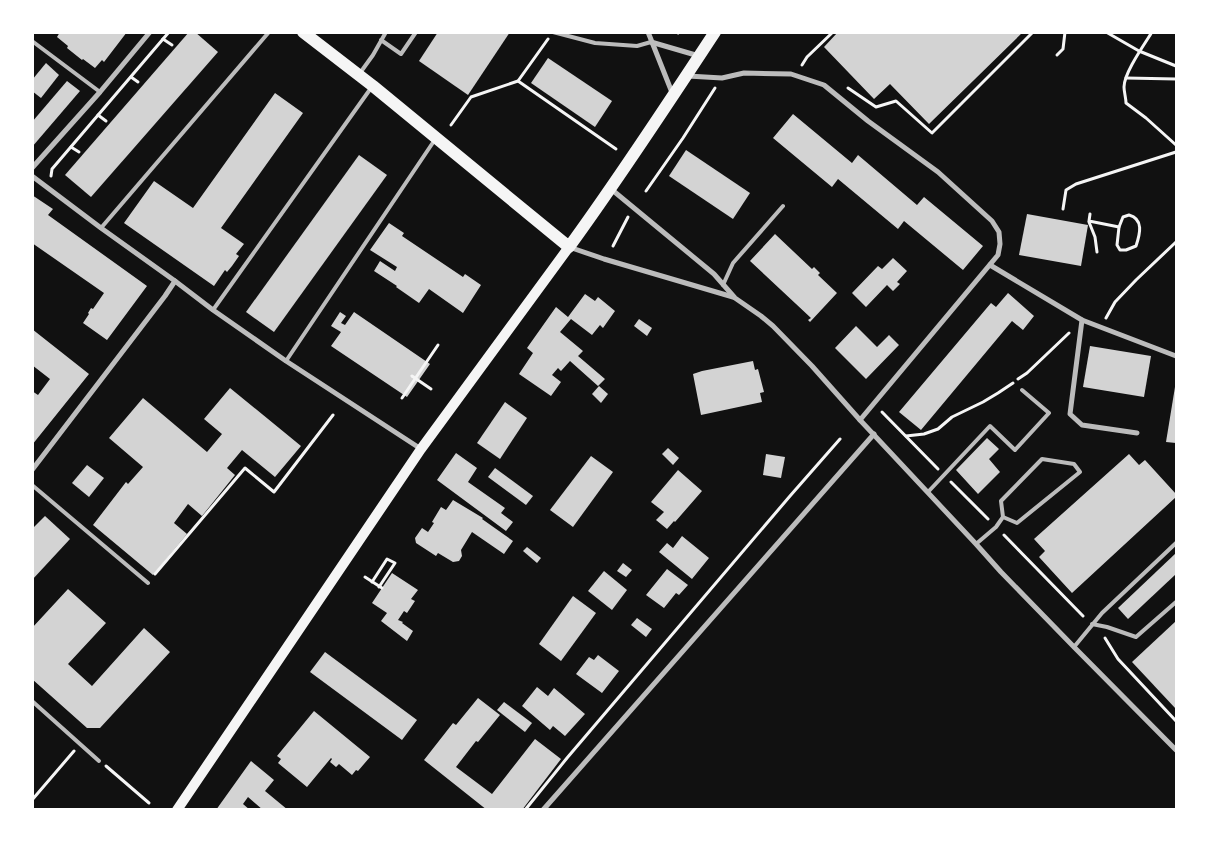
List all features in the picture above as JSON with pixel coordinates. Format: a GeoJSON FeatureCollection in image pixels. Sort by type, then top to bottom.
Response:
{"type":"FeatureCollection","features":[{"type":"Feature","properties":{"kind":"main road"},"geometry":{"type":"LineString","coordinates":[[303,32],[373,86],[569,247]]}},
{"type":"Feature","properties":{"kind":"main road"},"geometry":{"type":"LineString","coordinates":[[177,810],[421,449],[611,189],[715,32]]}},
{"type":"Feature","properties":{"kind":"street"},"geometry":{"type":"LineString","coordinates":[[32,168],[100,92],[150,32]]}},
{"type":"Feature","properties":{"kind":"street"},"geometry":{"type":"LineString","coordinates":[[648,32],[674,96]]}},
{"type":"Feature","properties":{"kind":"street"},"geometry":{"type":"LineString","coordinates":[[651,42],[699,56]]}},
{"type":"Feature","properties":{"kind":"street"},"geometry":{"type":"LineString","coordinates":[[687,76],[722,78],[744,73],[791,74],[824,85],[868,121],[938,172],[992,221],[999,232],[1000,244],[998,255],[860,420]]}},
{"type":"Feature","properties":{"kind":"street"},"geometry":{"type":"LineString","coordinates":[[32,176],[175,280],[213,310],[286,361],[421,449]]}},
{"type":"Feature","properties":{"kind":"street"},"geometry":{"type":"LineString","coordinates":[[611,189],[714,274],[735,298],[773,326],[1001,572],[1176,750]]}},
{"type":"Feature","properties":{"kind":"street"},"geometry":{"type":"LineString","coordinates":[[569,247],[735,298]]}},
{"type":"Feature","properties":{"kind":"street"},"geometry":{"type":"LineString","coordinates":[[990,265],[1082,320],[1176,356]]}},
{"type":"Feature","properties":{"kind":"street"},"geometry":{"type":"LineString","coordinates":[[32,470],[165,296],[175,280]]}},
{"type":"Feature","properties":{"kind":"street"},"geometry":{"type":"LineString","coordinates":[[1082,320],[1070,414],[1082,425],[1137,433]]}},
{"type":"Feature","properties":{"kind":"street"},"geometry":{"type":"LineString","coordinates":[[543,810],[874,434]]}},
{"type":"Feature","properties":{"kind":"lane"},"geometry":{"type":"LineString","coordinates":[[102,228],[269,32]]}},
{"type":"Feature","properties":{"kind":"lane"},"geometry":{"type":"LineString","coordinates":[[358,75],[373,55],[386,32]]}},
{"type":"Feature","properties":{"kind":"lane"},"geometry":{"type":"LineString","coordinates":[[381,40],[401,54],[416,32]]}},
{"type":"Feature","properties":{"kind":"lane"},"geometry":{"type":"LineString","coordinates":[[553,32],[595,43],[637,46],[651,42]]}},
{"type":"Feature","properties":{"kind":"lane"},"geometry":{"type":"LineString","coordinates":[[32,41],[100,92]]}},
{"type":"Feature","properties":{"kind":"lane"},"geometry":{"type":"LineString","coordinates":[[213,310],[373,86]]}},
{"type":"Feature","properties":{"kind":"lane"},"geometry":{"type":"LineString","coordinates":[[286,361],[436,138]]}},
{"type":"Feature","properties":{"kind":"lane"},"geometry":{"type":"LineString","coordinates":[[722,284],[733,263],[783,206]]}},
{"type":"Feature","properties":{"kind":"lane"},"geometry":{"type":"LineString","coordinates":[[928,492],[990,426],[1015,450],[1049,413],[1022,390]]}},
{"type":"Feature","properties":{"kind":"lane"},"geometry":{"type":"LineString","coordinates":[[976,544],[996,527],[1003,517],[1001,501],[1042,459],[1074,464],[1080,472],[1018,522],[1003,517]]}},
{"type":"Feature","properties":{"kind":"lane"},"geometry":{"type":"LineString","coordinates":[[32,485],[148,582]]}},
{"type":"Feature","properties":{"kind":"lane"},"geometry":{"type":"LineString","coordinates":[[1074,648],[1102,613],[1176,543]]}},
{"type":"Feature","properties":{"kind":"lane"},"geometry":{"type":"LineString","coordinates":[[1092,624],[1136,637],[1176,602]]}},
{"type":"Feature","properties":{"kind":"lane"},"geometry":{"type":"LineString","coordinates":[[32,701],[99,761]]}},
{"type":"Feature","properties":{"kind":"path"},"geometry":{"type":"LineString","coordinates":[[51,178],[52,169],[169,32]]}},
{"type":"Feature","properties":{"kind":"path"},"geometry":{"type":"LineString","coordinates":[[451,125],[471,98],[518,81],[553,32]]}},
{"type":"Feature","properties":{"kind":"path"},"geometry":{"type":"LineString","coordinates":[[801,66],[807,57],[833,32]]}},
{"type":"Feature","properties":{"kind":"path"},"geometry":{"type":"LineString","coordinates":[[896,101],[932,133],[1032,32]]}},
{"type":"Feature","properties":{"kind":"path"},"geometry":{"type":"LineString","coordinates":[[1057,55],[1063,49],[1065,32]]}},
{"type":"Feature","properties":{"kind":"path"},"geometry":{"type":"LineString","coordinates":[[1106,32],[1139,51],[1176,66]]}},
{"type":"Feature","properties":{"kind":"path"},"geometry":{"type":"LineString","coordinates":[[1152,32],[1139,51],[1126,78],[1124,87],[1126,104],[1146,118],[1176,145]]}},
{"type":"Feature","properties":{"kind":"path"},"geometry":{"type":"LineString","coordinates":[[164,39],[172,45]]}},
{"type":"Feature","properties":{"kind":"path"},"geometry":{"type":"LineString","coordinates":[[131,76],[138,82]]}},
{"type":"Feature","properties":{"kind":"path"},"geometry":{"type":"LineString","coordinates":[[1126,78],[1176,79]]}},
{"type":"Feature","properties":{"kind":"path"},"geometry":{"type":"LineString","coordinates":[[518,81],[616,149]]}},
{"type":"Feature","properties":{"kind":"path"},"geometry":{"type":"LineString","coordinates":[[646,191],[684,138],[716,88]]}},
{"type":"Feature","properties":{"kind":"path"},"geometry":{"type":"LineString","coordinates":[[98,115],[106,121]]}},
{"type":"Feature","properties":{"kind":"path"},"geometry":{"type":"LineString","coordinates":[[71,147],[80,152]]}},
{"type":"Feature","properties":{"kind":"path"},"geometry":{"type":"LineString","coordinates":[[1063,209],[1066,190],[1076,184],[1176,152]]}},
{"type":"Feature","properties":{"kind":"path"},"geometry":{"type":"LineString","coordinates":[[613,246],[628,217],[623,214]]}},
{"type":"Feature","properties":{"kind":"path"},"geometry":{"type":"LineString","coordinates":[[1090,214],[1089,221],[1095,238],[1097,252]]}},
{"type":"Feature","properties":{"kind":"path"},"geometry":{"type":"LineString","coordinates":[[1129,215],[1134,216],[1138,220],[1140,229],[1136,246],[1120,250],[1117,245],[1119,227],[1124,217],[1129,215]]}},
{"type":"Feature","properties":{"kind":"path"},"geometry":{"type":"LineString","coordinates":[[1089,221],[1119,227]]}},
{"type":"Feature","properties":{"kind":"path"},"geometry":{"type":"LineString","coordinates":[[1100,328],[1115,302],[1176,242]]}},
{"type":"Feature","properties":{"kind":"path"},"geometry":{"type":"LineString","coordinates":[[906,436],[924,434],[938,429],[952,416],[998,393],[1027,373],[1082,320]]}},
{"type":"Feature","properties":{"kind":"path"},"geometry":{"type":"LineString","coordinates":[[402,398],[414,377],[438,345]]}},
{"type":"Feature","properties":{"kind":"path"},"geometry":{"type":"LineString","coordinates":[[414,377],[432,389]]}},
{"type":"Feature","properties":{"kind":"path"},"geometry":{"type":"LineString","coordinates":[[148,582],[244,468],[274,492],[333,415]]}},
{"type":"Feature","properties":{"kind":"path"},"geometry":{"type":"LineString","coordinates":[[525,810],[599,720],[840,439]]}},
{"type":"Feature","properties":{"kind":"path"},"geometry":{"type":"LineString","coordinates":[[1004,535],[1083,616]]}},
{"type":"Feature","properties":{"kind":"path"},"geometry":{"type":"LineString","coordinates":[[365,577],[372,582],[380,587],[394,563],[387,559],[372,582]]}},
{"type":"Feature","properties":{"kind":"path"},"geometry":{"type":"LineString","coordinates":[[1103,635],[1118,659],[1176,721]]}},
{"type":"Feature","properties":{"kind":"path"},"geometry":{"type":"LineString","coordinates":[[32,800],[81,744]]}},
{"type":"Feature","properties":{"kind":"path"},"geometry":{"type":"LineString","coordinates":[[99,761],[149,803]]}},
{"type":"Feature","properties":{"kind":"building"},"geometry":{"type":"Polygon","coordinates":[[[60,32],[127,32],[104,62],[102,60],[95,68],[67,48],[68,46],[57,37],[60,32]]]}},
{"type":"Feature","properties":{"kind":"building"},"geometry":{"type":"Polygon","coordinates":[[[189,32],[195,32],[218,52],[91,197],[65,175],[189,32]]]}},
{"type":"Feature","properties":{"kind":"building"},"geometry":{"type":"Polygon","coordinates":[[[438,32],[510,32],[468,95],[419,61],[438,32]]]}},
{"type":"Feature","properties":{"kind":"building"},"geometry":{"type":"Polygon","coordinates":[[[838,32],[1023,32],[929,124],[890,84],[874,99],[824,47],[838,32]]]}},
{"type":"Feature","properties":{"kind":"building"},"geometry":{"type":"Polygon","coordinates":[[[548,58],[612,101],[595,127],[531,83],[548,58]]]}},
{"type":"Feature","properties":{"kind":"building"},"geometry":{"type":"Polygon","coordinates":[[[46,63],[59,75],[41,98],[32,91],[32,80],[46,63]]]}},
{"type":"Feature","properties":{"kind":"building"},"geometry":{"type":"Polygon","coordinates":[[[67,81],[80,91],[32,147],[32,122],[67,81]]]}},
{"type":"Feature","properties":{"kind":"building"},"geometry":{"type":"Polygon","coordinates":[[[275,93],[303,113],[221,228],[244,244],[236,254],[239,256],[232,266],[227,272],[225,270],[214,286],[124,223],[154,181],[193,208],[275,93]]]}},
{"type":"Feature","properties":{"kind":"building"},"geometry":{"type":"Polygon","coordinates":[[[793,114],[852,163],[858,155],[917,205],[924,197],[983,246],[963,270],[904,221],[898,229],[838,179],[832,187],[773,138],[793,114]]]}},
{"type":"Feature","properties":{"kind":"building"},"geometry":{"type":"Polygon","coordinates":[[[686,150],[750,193],[733,219],[669,176],[686,150]]]}},
{"type":"Feature","properties":{"kind":"building"},"geometry":{"type":"Polygon","coordinates":[[[359,155],[387,175],[274,332],[246,312],[359,155]]]}},
{"type":"Feature","properties":{"kind":"building"},"geometry":{"type":"Polygon","coordinates":[[[32,195],[53,209],[48,215],[147,286],[107,340],[83,323],[91,308],[93,309],[104,293],[32,243],[32,195]]]}},
{"type":"Feature","properties":{"kind":"building"},"geometry":{"type":"Polygon","coordinates":[[[1027,214],[1088,225],[1081,266],[1019,255],[1027,214]]]}},
{"type":"Feature","properties":{"kind":"building"},"geometry":{"type":"Polygon","coordinates":[[[389,223],[404,233],[402,236],[463,277],[465,274],[481,285],[463,313],[429,289],[419,303],[374,271],[380,261],[395,271],[397,267],[370,250],[389,223]]]}},
{"type":"Feature","properties":{"kind":"building"},"geometry":{"type":"Polygon","coordinates":[[[775,234],[812,269],[814,267],[820,273],[818,275],[837,293],[810,322],[808,320],[811,318],[750,261],[775,234]]]}},
{"type":"Feature","properties":{"kind":"building"},"geometry":{"type":"Polygon","coordinates":[[[893,258],[907,271],[897,282],[900,284],[893,291],[887,285],[866,307],[852,293],[878,266],[882,269],[893,258]]]}},
{"type":"Feature","properties":{"kind":"building"},"geometry":{"type":"Polygon","coordinates":[[[1008,293],[1034,316],[1023,330],[1012,321],[921,430],[899,412],[991,303],[996,307],[1008,293]]]}},
{"type":"Feature","properties":{"kind":"building"},"geometry":{"type":"Polygon","coordinates":[[[585,294],[595,301],[598,297],[615,311],[603,328],[600,325],[592,335],[571,319],[560,332],[583,351],[578,356],[605,379],[598,386],[570,361],[561,371],[558,368],[552,375],[561,382],[551,396],[519,374],[533,353],[527,348],[556,307],[568,317],[585,294]]]}},
{"type":"Feature","properties":{"kind":"building"},"geometry":{"type":"Polygon","coordinates":[[[340,312],[346,316],[341,323],[345,325],[354,312],[430,364],[407,397],[331,346],[341,332],[331,326],[340,312]]]}},
{"type":"Feature","properties":{"kind":"building"},"geometry":{"type":"Polygon","coordinates":[[[639,319],[652,328],[647,336],[634,326],[639,319]]]}},
{"type":"Feature","properties":{"kind":"building"},"geometry":{"type":"Polygon","coordinates":[[[856,326],[877,347],[889,335],[899,345],[866,379],[835,348],[856,326]]]}},
{"type":"Feature","properties":{"kind":"building"},"geometry":{"type":"Polygon","coordinates":[[[32,329],[89,374],[32,445],[32,391],[38,395],[50,379],[32,365],[32,329]]]}},
{"type":"Feature","properties":{"kind":"building"},"geometry":{"type":"Polygon","coordinates":[[[1090,346],[1151,356],[1144,397],[1083,387],[1090,346]]]}},
{"type":"Feature","properties":{"kind":"building"},"geometry":{"type":"Polygon","coordinates":[[[753,361],[755,370],[758,369],[764,392],[760,393],[762,402],[701,415],[693,374],[753,361]]]}},
{"type":"Feature","properties":{"kind":"building"},"geometry":{"type":"Polygon","coordinates":[[[599,386],[608,394],[601,403],[592,394],[599,386]]]}},
{"type":"Feature","properties":{"kind":"building"},"geometry":{"type":"Polygon","coordinates":[[[1176,387],[1176,443],[1166,442],[1176,387]]]}},
{"type":"Feature","properties":{"kind":"building"},"geometry":{"type":"Polygon","coordinates":[[[230,388],[301,446],[275,477],[242,450],[227,468],[235,475],[202,516],[188,504],[174,523],[187,534],[153,575],[93,525],[126,482],[128,484],[143,467],[109,438],[143,398],[207,452],[222,434],[204,419],[230,388]]]}},
{"type":"Feature","properties":{"kind":"building"},"geometry":{"type":"Polygon","coordinates":[[[505,402],[527,418],[500,459],[477,443],[505,402]]]}},
{"type":"Feature","properties":{"kind":"building"},"geometry":{"type":"Polygon","coordinates":[[[987,438],[999,449],[989,459],[1000,472],[978,494],[956,470],[987,438]]]}},
{"type":"Feature","properties":{"kind":"building"},"geometry":{"type":"Polygon","coordinates":[[[668,448],[679,458],[673,465],[662,454],[668,448]]]}},
{"type":"Feature","properties":{"kind":"building"},"geometry":{"type":"Polygon","coordinates":[[[456,453],[477,468],[468,482],[505,508],[501,513],[513,522],[506,531],[437,480],[456,453]]]}},
{"type":"Feature","properties":{"kind":"building"},"geometry":{"type":"Polygon","coordinates":[[[766,454],[785,457],[781,478],[763,475],[766,454]]]}},
{"type":"Feature","properties":{"kind":"building"},"geometry":{"type":"Polygon","coordinates":[[[1129,454],[1139,465],[1145,460],[1176,494],[1176,497],[1072,593],[1039,557],[1045,551],[1034,539],[1129,454]]]}},
{"type":"Feature","properties":{"kind":"building"},"geometry":{"type":"Polygon","coordinates":[[[591,456],[613,472],[573,527],[550,510],[591,456]]]}},
{"type":"Feature","properties":{"kind":"building"},"geometry":{"type":"Polygon","coordinates":[[[87,465],[104,478],[89,497],[72,483],[87,465]]]}},
{"type":"Feature","properties":{"kind":"building"},"geometry":{"type":"Polygon","coordinates":[[[495,468],[533,496],[526,505],[488,477],[495,468]]]}},
{"type":"Feature","properties":{"kind":"building"},"geometry":{"type":"Polygon","coordinates":[[[678,470],[702,491],[667,529],[656,520],[664,512],[651,502],[678,470]]]}},
{"type":"Feature","properties":{"kind":"building"},"geometry":{"type":"Polygon","coordinates":[[[453,500],[483,518],[513,541],[504,554],[472,532],[461,550],[462,556],[459,561],[453,562],[438,553],[436,556],[416,543],[415,538],[422,528],[428,532],[441,507],[446,510],[453,500]]]}},
{"type":"Feature","properties":{"kind":"building"},"geometry":{"type":"Polygon","coordinates":[[[45,516],[70,539],[32,580],[32,529],[45,516]]]}},
{"type":"Feature","properties":{"kind":"building"},"geometry":{"type":"Polygon","coordinates":[[[682,536],[709,558],[692,579],[659,552],[667,543],[673,548],[682,536]]]}},
{"type":"Feature","properties":{"kind":"building"},"geometry":{"type":"Polygon","coordinates":[[[527,547],[541,558],[537,563],[523,551],[527,547]]]}},
{"type":"Feature","properties":{"kind":"building"},"geometry":{"type":"Polygon","coordinates":[[[1176,553],[1176,574],[1128,619],[1118,608],[1176,553]]]}},
{"type":"Feature","properties":{"kind":"building"},"geometry":{"type":"Polygon","coordinates":[[[623,563],[632,570],[626,577],[617,571],[623,563]]]}},
{"type":"Feature","properties":{"kind":"building"},"geometry":{"type":"Polygon","coordinates":[[[667,569],[688,585],[679,595],[676,593],[664,608],[646,595],[667,569]]]}},
{"type":"Feature","properties":{"kind":"building"},"geometry":{"type":"Polygon","coordinates":[[[604,571],[627,590],[612,610],[588,591],[604,571]]]}},
{"type":"Feature","properties":{"kind":"building"},"geometry":{"type":"Polygon","coordinates":[[[392,573],[418,590],[411,599],[415,601],[407,613],[404,611],[398,620],[413,631],[407,641],[381,621],[387,613],[372,603],[392,573]]]}},
{"type":"Feature","properties":{"kind":"building"},"geometry":{"type":"Polygon","coordinates":[[[68,589],[106,623],[68,664],[92,686],[144,628],[170,652],[100,728],[87,728],[32,679],[32,628],[68,589]]]}},
{"type":"Feature","properties":{"kind":"building"},"geometry":{"type":"Polygon","coordinates":[[[573,596],[596,613],[561,661],[539,644],[573,596]]]}},
{"type":"Feature","properties":{"kind":"building"},"geometry":{"type":"Polygon","coordinates":[[[637,618],[652,629],[646,637],[631,625],[637,618]]]}},
{"type":"Feature","properties":{"kind":"building"},"geometry":{"type":"Polygon","coordinates":[[[1176,621],[1176,709],[1132,662],[1176,621]]]}},
{"type":"Feature","properties":{"kind":"building"},"geometry":{"type":"Polygon","coordinates":[[[325,652],[417,720],[402,740],[310,672],[325,652]]]}},
{"type":"Feature","properties":{"kind":"building"},"geometry":{"type":"Polygon","coordinates":[[[598,655],[619,671],[602,693],[576,674],[589,657],[594,660],[598,655]]]}},
{"type":"Feature","properties":{"kind":"building"},"geometry":{"type":"Polygon","coordinates":[[[537,687],[548,696],[554,688],[585,714],[565,736],[553,726],[550,730],[522,706],[537,687]]]}},
{"type":"Feature","properties":{"kind":"building"},"geometry":{"type":"Polygon","coordinates":[[[478,698],[500,715],[478,742],[476,741],[456,767],[492,794],[535,739],[561,759],[522,810],[487,810],[424,760],[453,723],[456,725],[478,698]]]}},
{"type":"Feature","properties":{"kind":"building"},"geometry":{"type":"Polygon","coordinates":[[[504,702],[532,723],[525,732],[497,710],[504,702]]]}},
{"type":"Feature","properties":{"kind":"building"},"geometry":{"type":"Polygon","coordinates":[[[314,711],[370,757],[352,775],[339,764],[336,767],[330,762],[331,758],[307,787],[278,763],[281,759],[277,756],[314,711]]]}},
{"type":"Feature","properties":{"kind":"building"},"geometry":{"type":"Polygon","coordinates":[[[251,761],[274,780],[265,791],[288,810],[263,810],[248,797],[243,804],[250,810],[216,810],[251,761]]]}}]}
